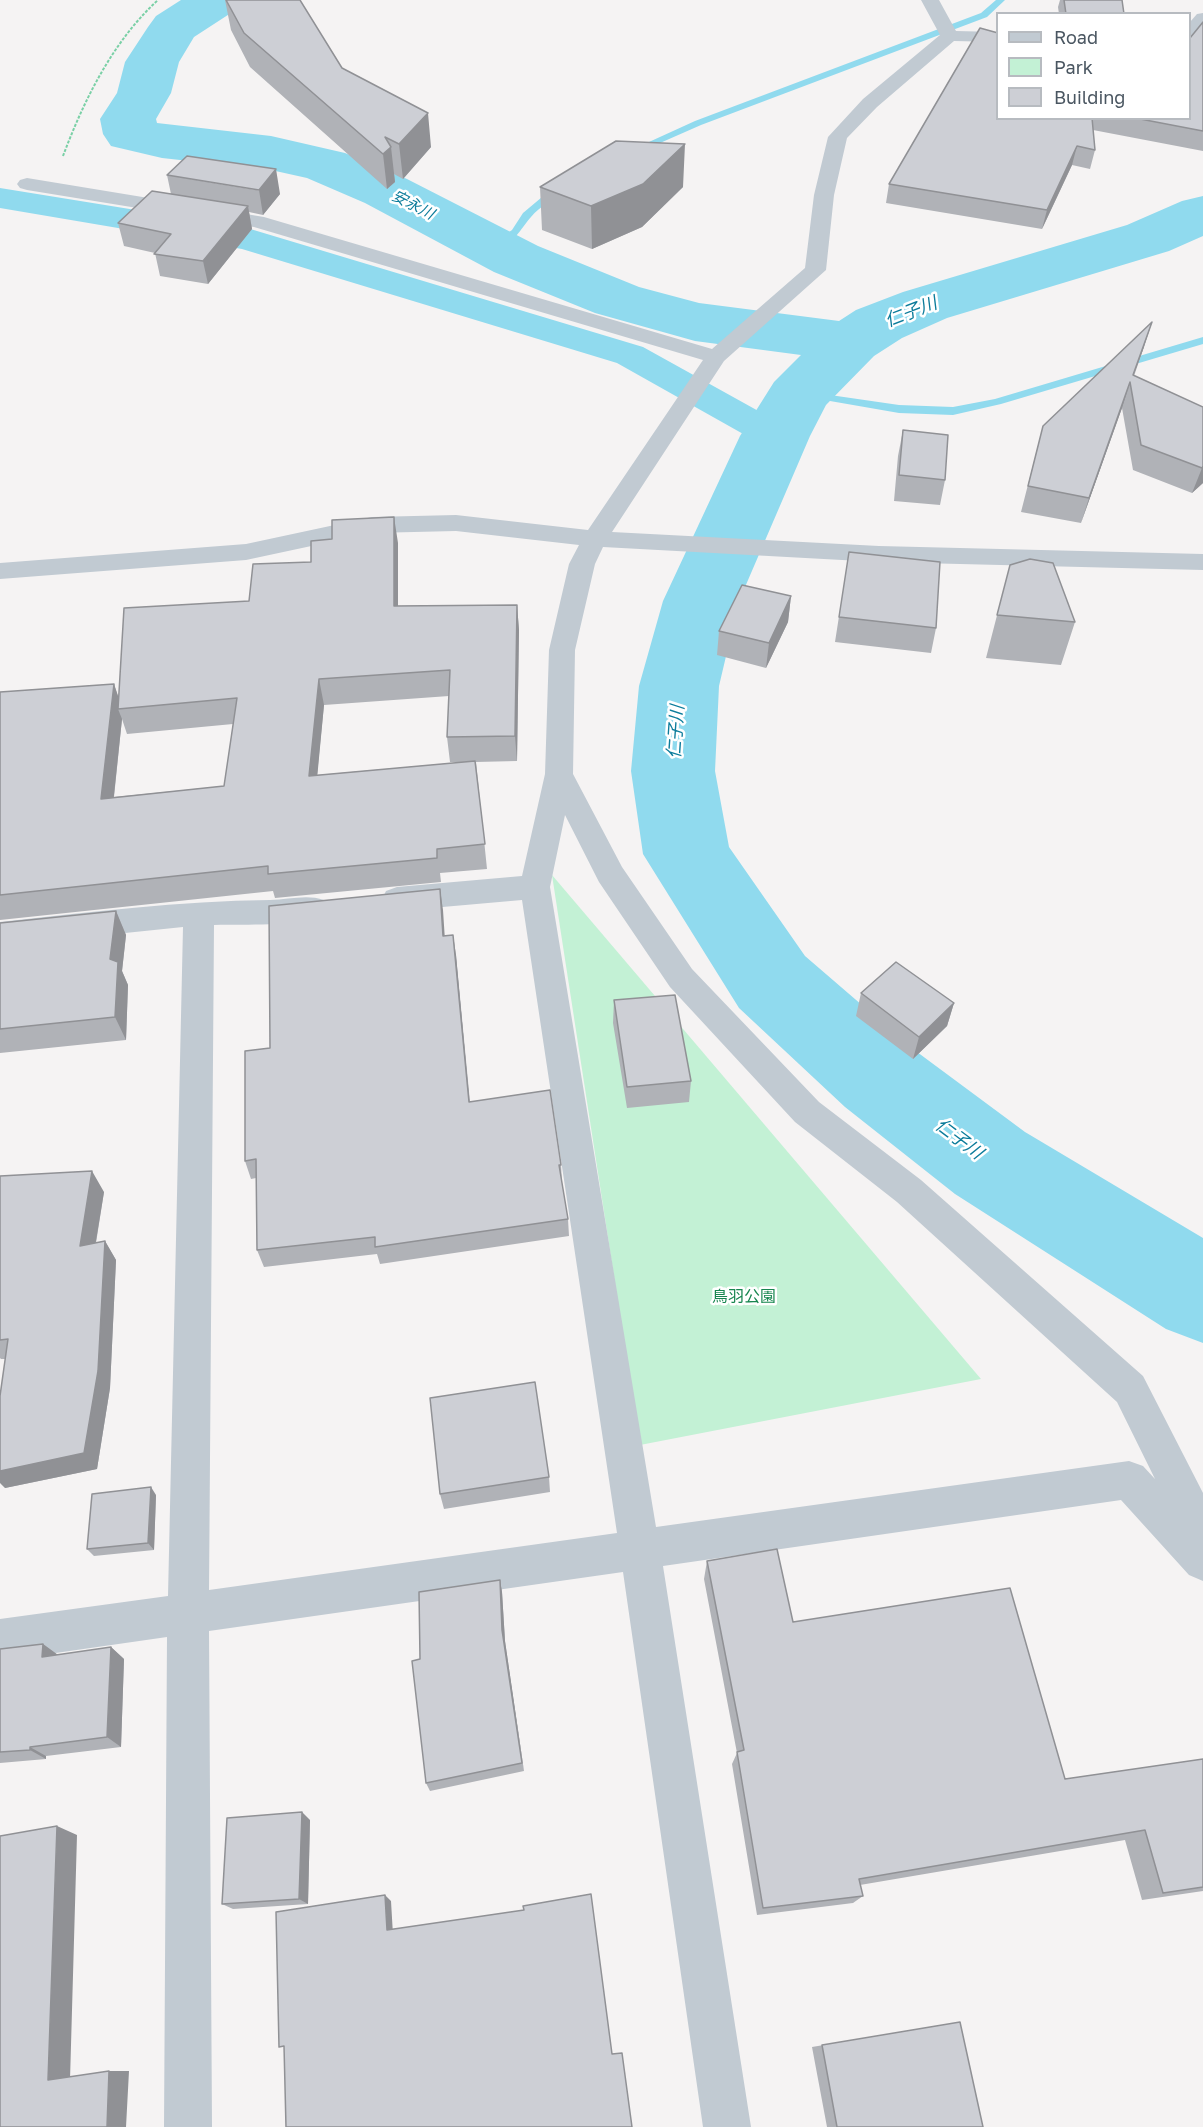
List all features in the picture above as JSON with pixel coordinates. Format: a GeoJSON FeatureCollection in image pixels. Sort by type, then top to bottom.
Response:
{"type":"FeatureCollection","features":[{"type":"Feature","properties":{"kind":"street"},"geometry":{"type":"LineString","coordinates":[[930,0],[950,36]]}},
{"type":"Feature","properties":{"kind":"street"},"geometry":{"type":"LineString","coordinates":[[1191,31],[1203,18]]}},
{"type":"Feature","properties":{"kind":"street"},"geometry":{"type":"LineString","coordinates":[[727,2127],[640,1550],[536,887],[559,774],[562,650],[582,564],[595,539],[716,357],[815,270],[824,195],[838,137],[870,103],[950,36],[996,37]]}},
{"type":"Feature","properties":{"kind":"street"},"geometry":{"type":"LineString","coordinates":[[27,184],[256,221],[716,357]]}},
{"type":"Feature","properties":{"kind":"street"},"geometry":{"type":"LineString","coordinates":[[0,571],[246,552],[372,525],[456,523],[595,539],[879,554],[1203,562]]}},
{"type":"Feature","properties":{"kind":"street"},"geometry":{"type":"LineString","coordinates":[[559,774],[610,874],[689,987],[807,1112],[909,1191],[1130,1389],[1203,1535]]}},
{"type":"Feature","properties":{"kind":"street"},"geometry":{"type":"LineString","coordinates":[[373,902],[536,887]]}},
{"type":"Feature","properties":{"kind":"street"},"geometry":{"type":"LineString","coordinates":[[0,934],[199,913],[275,912],[339,905]]}},
{"type":"Feature","properties":{"kind":"street"},"geometry":{"type":"LineString","coordinates":[[188,2127],[188,1612],[199,913]]}},
{"type":"Feature","properties":{"kind":"street"},"geometry":{"type":"LineString","coordinates":[[0,1640],[1129,1480],[1203,1561]]}},
{"type":"Feature","properties":{"kind":"path"},"geometry":{"type":"LineString","coordinates":[[27,184],[62,159],[75,121],[137,18],[158,0]]}},
{"type":"Feature","properties":{"kind":"green space","name":"鳥羽公園"},"geometry":{"type":"Polygon","coordinates":[[[552,875],[981,1379],[640,1445],[552,875]]]}},
{"type":"Feature","properties":{"kind":"building"},"geometry":{"type":"Polygon","coordinates":[[[226,0],[300,0],[342,68],[428,113],[399,144],[385,137],[391,147],[383,154],[244,33],[226,0]]]}},
{"type":"Feature","properties":{"kind":"building"},"geometry":{"type":"Polygon","coordinates":[[[1064,0],[1122,0],[1124,12],[1066,12],[1064,0]]]}},
{"type":"Feature","properties":{"kind":"building"},"geometry":{"type":"Polygon","coordinates":[[[1203,22],[1203,131],[1145,120],[1191,120],[1191,37],[1203,22]]]}},
{"type":"Feature","properties":{"kind":"building"},"geometry":{"type":"Polygon","coordinates":[[[980,28],[996,32],[996,120],[1092,120],[1095,150],[1077,146],[1047,210],[889,184],[980,28]]]}},
{"type":"Feature","properties":{"kind":"building"},"geometry":{"type":"Polygon","coordinates":[[[616,141],[685,144],[643,184],[591,206],[540,187],[616,141]]]}},
{"type":"Feature","properties":{"kind":"building"},"geometry":{"type":"Polygon","coordinates":[[[187,156],[276,169],[259,190],[167,175],[187,156]]]}},
{"type":"Feature","properties":{"kind":"building"},"geometry":{"type":"Polygon","coordinates":[[[152,191],[248,206],[203,261],[154,254],[171,234],[118,223],[152,191]]]}},
{"type":"Feature","properties":{"kind":"building"},"geometry":{"type":"Polygon","coordinates":[[[1152,322],[1133,375],[1203,407],[1202,468],[1141,445],[1130,382],[1089,498],[1028,486],[1043,426],[1152,322]]]}},
{"type":"Feature","properties":{"kind":"building"},"geometry":{"type":"Polygon","coordinates":[[[903,430],[948,435],[945,480],[899,475],[903,430]]]}},
{"type":"Feature","properties":{"kind":"building"},"geometry":{"type":"Polygon","coordinates":[[[394,517],[394,606],[517,605],[515,736],[447,737],[450,670],[319,679],[309,776],[475,761],[485,844],[437,849],[437,858],[268,874],[268,866],[0,895],[0,692],[114,684],[101,799],[224,786],[237,698],[118,709],[124,608],[249,601],[253,564],[311,562],[311,541],[332,539],[332,520],[394,517]]]}},
{"type":"Feature","properties":{"kind":"building"},"geometry":{"type":"Polygon","coordinates":[[[849,552],[940,562],[936,628],[839,617],[849,552]]]}},
{"type":"Feature","properties":{"kind":"building"},"geometry":{"type":"Polygon","coordinates":[[[1030,559],[1053,563],[1075,622],[997,615],[1010,565],[1030,559]]]}},
{"type":"Feature","properties":{"kind":"building"},"geometry":{"type":"Polygon","coordinates":[[[742,585],[791,596],[769,643],[719,631],[742,585]]]}},
{"type":"Feature","properties":{"kind":"building"},"geometry":{"type":"Polygon","coordinates":[[[440,889],[443,936],[453,935],[469,1102],[550,1090],[568,1219],[375,1247],[375,1237],[257,1250],[256,1159],[245,1161],[245,1051],[270,1048],[269,906],[440,889]]]}},
{"type":"Feature","properties":{"kind":"building"},"geometry":{"type":"Polygon","coordinates":[[[116,911],[110,959],[118,962],[115,1017],[0,1029],[0,923],[116,911]]]}},
{"type":"Feature","properties":{"kind":"building"},"geometry":{"type":"Polygon","coordinates":[[[896,962],[954,1003],[919,1037],[861,993],[896,962]]]}},
{"type":"Feature","properties":{"kind":"building"},"geometry":{"type":"Polygon","coordinates":[[[675,995],[691,1081],[627,1087],[614,1000],[675,995]]]}},
{"type":"Feature","properties":{"kind":"building"},"geometry":{"type":"Polygon","coordinates":[[[92,1171],[80,1246],[105,1241],[98,1371],[84,1453],[0,1471],[0,1396],[8,1339],[0,1340],[0,1176],[92,1171]]]}},
{"type":"Feature","properties":{"kind":"building"},"geometry":{"type":"Polygon","coordinates":[[[535,1382],[549,1477],[440,1494],[430,1398],[535,1382]]]}},
{"type":"Feature","properties":{"kind":"building"},"geometry":{"type":"Polygon","coordinates":[[[151,1487],[148,1543],[87,1549],[92,1494],[151,1487]]]}},
{"type":"Feature","properties":{"kind":"building"},"geometry":{"type":"Polygon","coordinates":[[[777,1549],[793,1622],[1010,1588],[1065,1779],[1203,1759],[1203,1887],[1163,1893],[1145,1830],[859,1879],[863,1896],[763,1908],[737,1752],[744,1750],[707,1561],[777,1549]]]}},
{"type":"Feature","properties":{"kind":"building"},"geometry":{"type":"Polygon","coordinates":[[[500,1580],[502,1630],[522,1763],[426,1783],[412,1661],[420,1659],[419,1592],[500,1580]]]}},
{"type":"Feature","properties":{"kind":"building"},"geometry":{"type":"Polygon","coordinates":[[[43,1644],[42,1657],[111,1647],[107,1737],[30,1747],[30,1750],[0,1752],[0,1649],[43,1644]]]}},
{"type":"Feature","properties":{"kind":"building"},"geometry":{"type":"Polygon","coordinates":[[[302,1812],[299,1899],[222,1904],[227,1818],[302,1812]]]}},
{"type":"Feature","properties":{"kind":"building"},"geometry":{"type":"Polygon","coordinates":[[[57,1826],[48,2080],[109,2071],[107,2127],[0,2127],[0,1836],[57,1826]]]}},
{"type":"Feature","properties":{"kind":"building"},"geometry":{"type":"Polygon","coordinates":[[[591,1894],[612,2054],[622,2053],[632,2127],[286,2127],[284,2046],[279,2047],[276,1912],[385,1895],[387,1930],[524,1910],[523,1906],[591,1894]]]}},
{"type":"Feature","properties":{"kind":"building"},"geometry":{"type":"Polygon","coordinates":[[[960,2022],[983,2127],[837,2127],[822,2045],[960,2022]]]}},
{"type":"Feature","properties":{"kind":"waterway","name":"安永川"},"geometry":{"type":"LineString","coordinates":[[216,0],[174,27],[152,62],[144,93],[128,119],[131,134],[162,141],[271,153],[325,165],[386,191],[516,259],[617,300],[695,322],[851,342]]}},
{"type":"Feature","properties":{"kind":"waterway"},"geometry":{"type":"LineString","coordinates":[[632,152],[698,123],[984,15],[1001,0]]}},
{"type":"Feature","properties":{"kind":"waterway"},"geometry":{"type":"LineString","coordinates":[[496,246],[516,232],[527,215],[558,189]]}},
{"type":"Feature","properties":{"kind":"waterway"},"geometry":{"type":"LineString","coordinates":[[0,198],[247,239],[630,355],[775,436]]}},
{"type":"Feature","properties":{"kind":"waterway","name":"仁子川"},"geometry":{"type":"LineString","coordinates":[[851,342],[879,324],[925,305],[1148,238],[1203,214]]}},
{"type":"Feature","properties":{"kind":"waterway"},"geometry":{"type":"LineString","coordinates":[[798,396],[830,398],[899,409],[953,411],[997,402],[1203,340]]}},
{"type":"Feature","properties":{"kind":"waterway","name":"仁子川"},"geometry":{"type":"LineString","coordinates":[[851,342],[798,396],[775,436],[701,601],[679,686],[673,771],[687,854],[772,982],[879,1078],[990,1163],[1203,1295]]}}]}
